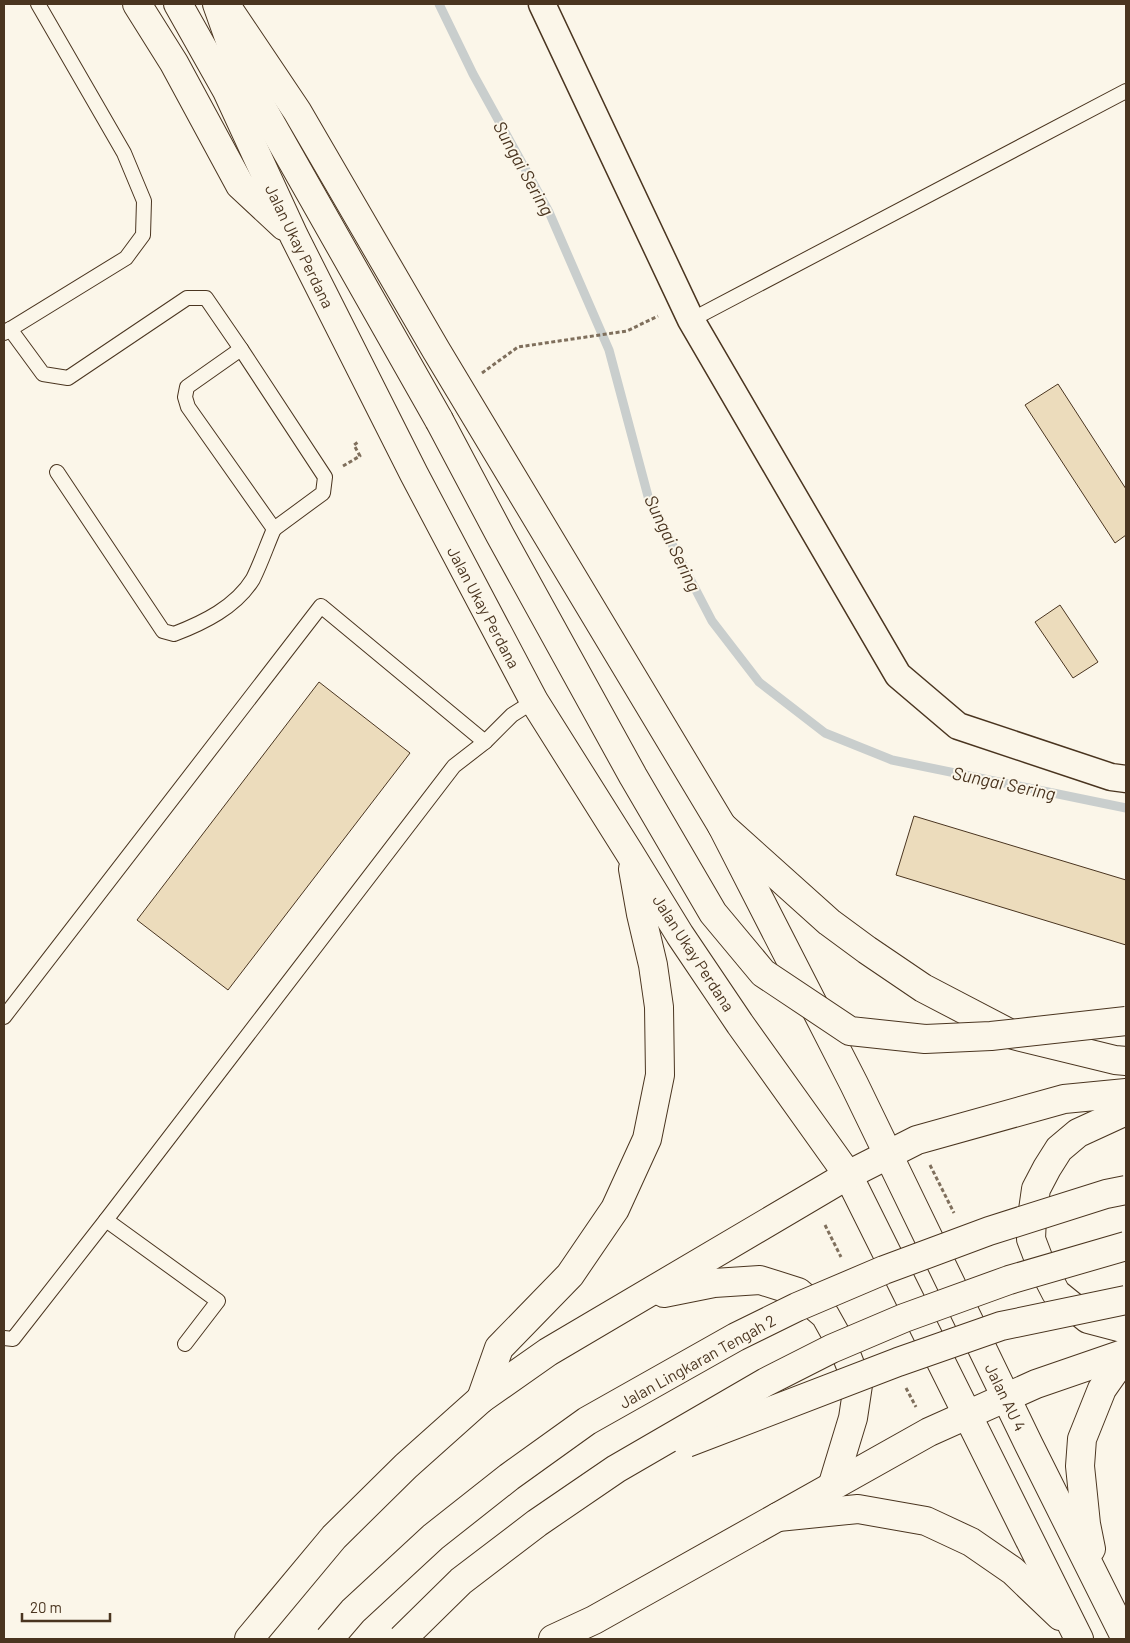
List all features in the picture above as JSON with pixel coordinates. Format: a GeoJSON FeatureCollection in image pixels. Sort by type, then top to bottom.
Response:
{"type":"FeatureCollection","features":[{"type":"Feature","properties":{"kind":"main road"},"geometry":{"type":"LineString","coordinates":[[137,4],[174,63],[240,185],[294,236]]}},
{"type":"Feature","properties":{"kind":"main road","name":"Jalan Ukay Perdana"},"geometry":{"type":"LineString","coordinates":[[178,4],[227,91],[294,236],[414,474],[534,701],[630,852],[680,935],[740,1024],[848,1175]]}},
{"type":"Feature","properties":{"kind":"main road"},"geometry":{"type":"LineString","coordinates":[[217,4],[240,68],[439,420],[500,536],[632,776],[713,913],[763,973],[850,1032],[925,1039],[991,1036],[1126,1021]]}},
{"type":"Feature","properties":{"kind":"main road"},"geometry":{"type":"LineString","coordinates":[[225,4],[297,111],[460,390],[722,826],[888,1154]]}},
{"type":"Feature","properties":{"kind":"main road"},"geometry":{"type":"LineString","coordinates":[[722,826],[829,922],[923,988],[1013,1035],[1126,1061]]}},
{"type":"Feature","properties":{"kind":"main road"},"geometry":{"type":"LineString","coordinates":[[481,1399],[499,1348],[570,1275],[614,1208],[648,1139],[660,1075],[659,1007],[653,965],[641,914],[630,852]]}},
{"type":"Feature","properties":{"kind":"main road"},"geometry":{"type":"LineString","coordinates":[[248,1639],[334,1537],[406,1466],[481,1399],[548,1352],[643,1298],[848,1175],[917,1140],[1064,1099],[1126,1093]]}},
{"type":"Feature","properties":{"kind":"main road"},"geometry":{"type":"LineString","coordinates":[[1126,1111],[1078,1133],[1060,1149],[1036,1189],[1031,1238],[1039,1260],[1056,1293],[1088,1319],[1126,1329]]}},
{"type":"Feature","properties":{"kind":"main road","name":"Jalan AU 4"},"geometry":{"type":"LineString","coordinates":[[888,1154],[1126,1639]]}},
{"type":"Feature","properties":{"kind":"main road"},"geometry":{"type":"LineString","coordinates":[[848,1175],[1076,1634]]}},
{"type":"Feature","properties":{"kind":"main road","name":"Jalan Lingkaran Tengah 2"},"geometry":{"type":"LineString","coordinates":[[330,1639],[353,1611],[433,1537],[509,1477],[587,1421],[695,1360],[736,1337],[797,1307],[884,1270],[989,1231],[1106,1194],[1126,1190]]}},
{"type":"Feature","properties":{"kind":"main road"},"geometry":{"type":"LineString","coordinates":[[402,1639],[461,1581],[537,1523],[616,1468],[766,1382],[831,1349],[904,1318],[1009,1280],[1126,1246]]}},
{"type":"Feature","properties":{"kind":"main road"},"geometry":{"type":"LineString","coordinates":[[643,1298],[714,1283],[760,1280],[798,1292],[825,1315],[844,1349],[858,1385],[853,1418],[832,1486]]}},
{"type":"Feature","properties":{"kind":"main road"},"geometry":{"type":"LineString","coordinates":[[616,1468],[693,1441],[898,1362],[1001,1326],[1126,1300]]}},
{"type":"Feature","properties":{"kind":"main road"},"geometry":{"type":"LineString","coordinates":[[553,1639],[594,1620],[929,1432],[1036,1384],[1126,1354]]}},
{"type":"Feature","properties":{"kind":"main road"},"geometry":{"type":"LineString","coordinates":[[1101,1588],[1086,1524],[1080,1466],[1082,1439],[1102,1389],[1126,1354]]}},
{"type":"Feature","properties":{"kind":"main road"},"geometry":{"type":"LineString","coordinates":[[778,1517],[858,1509],[926,1521],[971,1542],[1013,1571],[1076,1634]]}},
{"type":"Feature","properties":{"kind":"street"},"geometry":{"type":"LineString","coordinates":[[542,4],[687,312],[898,675],[958,726],[1111,777],[1126,779]]}},
{"type":"Feature","properties":{"kind":"lane"},"geometry":{"type":"LineString","coordinates":[[38,4],[124,153],[144,201],[143,235],[126,258],[7,331],[43,374],[68,378],[187,298],[206,298],[326,477],[323,493],[274,528],[253,579],[242,593],[227,606],[205,620],[174,634],[163,631],[57,472]]}},
{"type":"Feature","properties":{"kind":"lane"},"geometry":{"type":"LineString","coordinates":[[687,312],[1126,91]]}},
{"type":"Feature","properties":{"kind":"lane"},"geometry":{"type":"LineString","coordinates":[[241,349],[187,387],[185,397],[188,407],[274,528]]}},
{"type":"Feature","properties":{"kind":"lane"},"geometry":{"type":"LineString","coordinates":[[4,1017],[321,606],[485,742]]}},
{"type":"Feature","properties":{"kind":"lane"},"geometry":{"type":"LineString","coordinates":[[4,1338],[13,1339],[454,766],[485,742],[512,715],[534,701]]}},
{"type":"Feature","properties":{"kind":"lane"},"geometry":{"type":"LineString","coordinates":[[106,1220],[218,1301],[185,1344]]}},
{"type":"Feature","properties":{"kind":"path"},"geometry":{"type":"LineString","coordinates":[[460,390],[518,347],[626,331],[687,312]]}},
{"type":"Feature","properties":{"kind":"path"},"geometry":{"type":"LineString","coordinates":[[326,477],[360,456],[354,445],[358,442]]}},
{"type":"Feature","properties":{"kind":"building"},"geometry":{"type":"Polygon","coordinates":[[[1058,384],[1126,489],[1126,535],[1115,543],[1025,405],[1058,384]]]}},
{"type":"Feature","properties":{"kind":"building"},"geometry":{"type":"Polygon","coordinates":[[[1060,605],[1098,662],[1073,678],[1035,622],[1060,605]]]}},
{"type":"Feature","properties":{"kind":"building"},"geometry":{"type":"Polygon","coordinates":[[[319,682],[410,753],[228,990],[137,920],[319,682]]]}},
{"type":"Feature","properties":{"kind":"building"},"geometry":{"type":"Polygon","coordinates":[[[914,816],[1126,880],[1126,945],[896,875],[914,816]]]}},
{"type":"Feature","properties":{"kind":"waterway","name":"Sungai Sering"},"geometry":{"type":"LineString","coordinates":[[439,4],[473,74],[549,212],[609,350],[649,500],[712,621],[759,682],[825,733],[892,760],[1126,808]]}}]}
